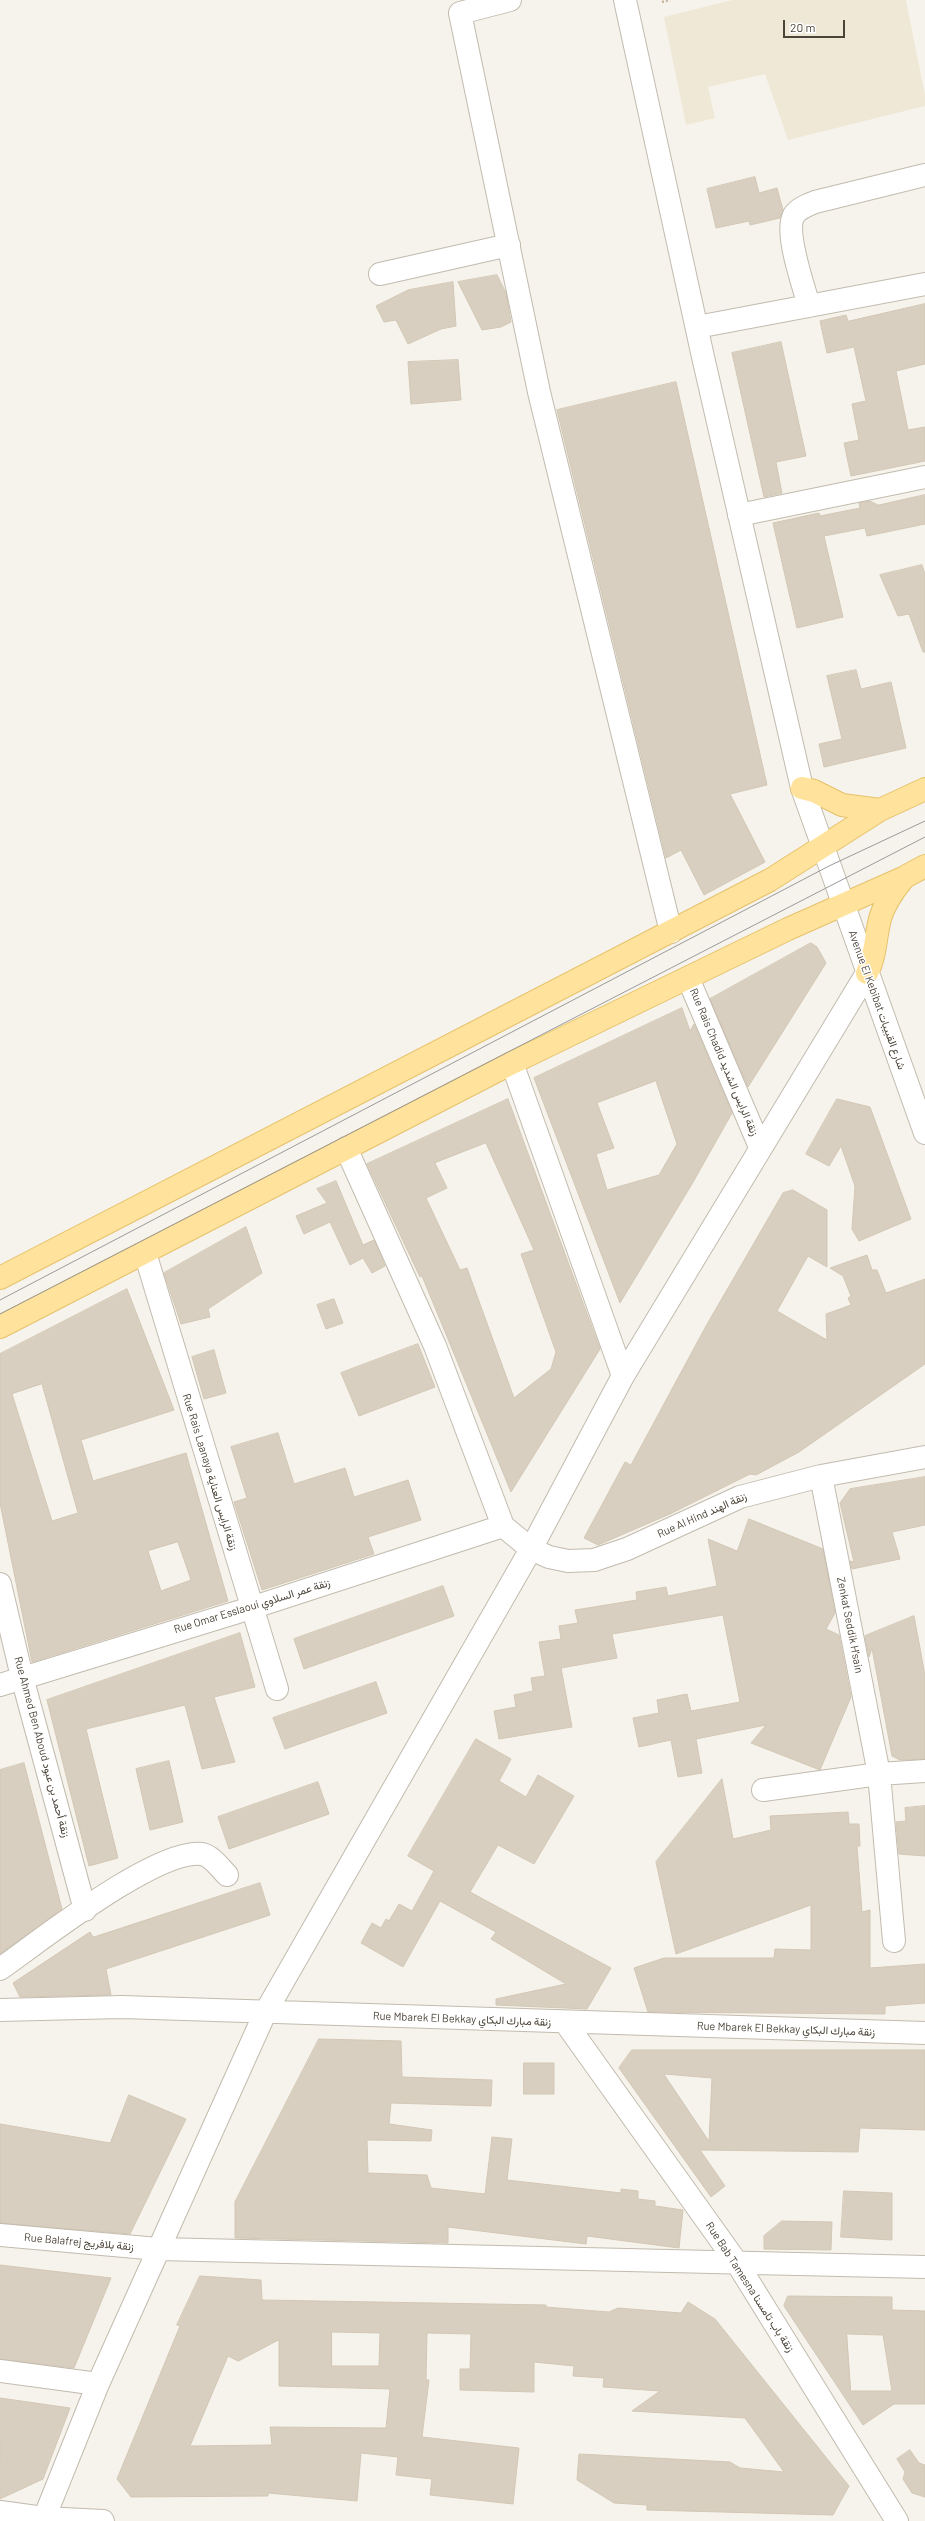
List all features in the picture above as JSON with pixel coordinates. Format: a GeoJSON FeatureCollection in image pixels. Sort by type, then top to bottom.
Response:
{"type":"FeatureCollection","features":[{"type":"Feature","properties":{"kind":"main road"},"geometry":{"type":"LineString","coordinates":[[802,788],[814,791],[842,805],[880,810]]}},
{"type":"Feature","properties":{"kind":"main road"},"geometry":{"type":"LineString","coordinates":[[0,1278],[770,880],[827,856],[880,810],[925,789]]}},
{"type":"Feature","properties":{"kind":"main road"},"geometry":{"type":"LineString","coordinates":[[0,1327],[512,1063],[688,978],[903,878],[925,866]]}},
{"type":"Feature","properties":{"kind":"main road"},"geometry":{"type":"LineString","coordinates":[[867,973],[874,956],[880,917],[886,903],[903,878]]}},
{"type":"Feature","properties":{"kind":"street"},"geometry":{"type":"LineString","coordinates":[[510,0],[460,13],[543,407],[671,932]]}},
{"type":"Feature","properties":{"kind":"street","name":"Avenue El Kebibat شارع القبيبات"},"geometry":{"type":"LineString","coordinates":[[626,0],[739,515],[802,788],[925,1133]]}},
{"type":"Feature","properties":{"kind":"street"},"geometry":{"type":"LineString","coordinates":[[809,306],[792,238],[791,224],[794,215],[804,206],[815,202],[925,176]]}},
{"type":"Feature","properties":{"kind":"street"},"geometry":{"type":"LineString","coordinates":[[380,274],[509,245]]}},
{"type":"Feature","properties":{"kind":"street"},"geometry":{"type":"LineString","coordinates":[[697,326],[925,284]]}},
{"type":"Feature","properties":{"kind":"street"},"geometry":{"type":"LineString","coordinates":[[739,515],[925,477]]}},
{"type":"Feature","properties":{"kind":"street"},"geometry":{"type":"LineString","coordinates":[[43,2520],[98,2384],[265,2013],[531,1549],[623,1376],[760,1147],[867,973]]}},
{"type":"Feature","properties":{"kind":"street","name":"Rue Rais Chadid زنقة الرايس الشديد"},"geometry":{"type":"LineString","coordinates":[[688,978],[760,1147]]}},
{"type":"Feature","properties":{"kind":"street"},"geometry":{"type":"LineString","coordinates":[[512,1063],[623,1376]]}},
{"type":"Feature","properties":{"kind":"street"},"geometry":{"type":"LineString","coordinates":[[346,1148],[435,1346],[503,1526]]}},
{"type":"Feature","properties":{"kind":"street","name":"Rue Rais Laanaya زنقة الرايس العناية"},"geometry":{"type":"LineString","coordinates":[[144,1254],[277,1689]]}},
{"type":"Feature","properties":{"kind":"street","name":"Rue Al Hind زنقة الهند"},"geometry":{"type":"LineString","coordinates":[[503,1526],[531,1549],[549,1557],[568,1561],[594,1560],[628,1549],[740,1497],[821,1476],[925,1457]]}},
{"type":"Feature","properties":{"kind":"street","name":"Zenkat Seddik H'sain"},"geometry":{"type":"LineString","coordinates":[[821,1476],[879,1774],[894,1941]]}},
{"type":"Feature","properties":{"kind":"street","name":"Rue Omar Esslaoui زنقة عمر السلاوي"},"geometry":{"type":"LineString","coordinates":[[0,1685],[251,1608],[503,1526]]}},
{"type":"Feature","properties":{"kind":"street","name":"Rue Ahmed Ben Aboud زنقة أحمد بن عبود"},"geometry":{"type":"LineString","coordinates":[[0,1584],[22,1677],[84,1910]]}},
{"type":"Feature","properties":{"kind":"street"},"geometry":{"type":"LineString","coordinates":[[763,1790],[879,1774],[925,1771]]}},
{"type":"Feature","properties":{"kind":"street"},"geometry":{"type":"LineString","coordinates":[[0,1969],[84,1910],[134,1878],[176,1857],[204,1854],[211,1858],[227,1875]]}},
{"type":"Feature","properties":{"kind":"street","name":"Rue Mbarek El Bekkay زنقة مبارك البكاي"},"geometry":{"type":"LineString","coordinates":[[0,2010],[122,2007],[265,2013],[925,2033]]}},
{"type":"Feature","properties":{"kind":"street","name":"Rue Bab Tamesna زنقة باب تامسنا"},"geometry":{"type":"LineString","coordinates":[[565,2022],[737,2263],[897,2521]]}},
{"type":"Feature","properties":{"kind":"street","name":"Rue Balafrej زنقة بلافريج"},"geometry":{"type":"LineString","coordinates":[[0,2235],[158,2249],[925,2267]]}},
{"type":"Feature","properties":{"kind":"street"},"geometry":{"type":"LineString","coordinates":[[0,2371],[98,2384]]}},
{"type":"Feature","properties":{"kind":"street"},"geometry":{"type":"LineString","coordinates":[[0,2512],[43,2520],[103,2521]]}},
{"type":"Feature","properties":{"kind":"path"},"geometry":{"type":"LineString","coordinates":[[662,2],[670,0]]}},
{"type":"Feature","properties":{"kind":"shaded area"},"geometry":{"type":"Polygon","coordinates":[[[732,0],[906,0],[925,95],[925,106],[788,140],[765,74],[708,87],[715,118],[686,125],[664,17],[732,0]]]}},
{"type":"Feature","properties":{"kind":"building"},"geometry":{"type":"Polygon","coordinates":[[[755,177],[759,193],[777,188],[783,210],[780,218],[750,225],[749,221],[716,228],[707,189],[755,177]]]}},
{"type":"Feature","properties":{"kind":"building"},"geometry":{"type":"Polygon","coordinates":[[[497,275],[506,293],[511,322],[501,327],[482,330],[458,282],[497,275]]]}},
{"type":"Feature","properties":{"kind":"building"},"geometry":{"type":"Polygon","coordinates":[[[453,282],[456,326],[441,329],[408,344],[396,320],[384,322],[376,306],[408,290],[453,282]]]}},
{"type":"Feature","properties":{"kind":"building"},"geometry":{"type":"Polygon","coordinates":[[[925,304],[925,364],[896,371],[908,430],[925,427],[925,461],[851,476],[844,443],[859,440],[852,404],[866,401],[854,347],[827,353],[820,321],[846,315],[848,321],[925,304]]]}},
{"type":"Feature","properties":{"kind":"building"},"geometry":{"type":"Polygon","coordinates":[[[781,342],[806,456],[776,462],[782,493],[764,497],[732,353],[781,342]]]}},
{"type":"Feature","properties":{"kind":"building"},"geometry":{"type":"Polygon","coordinates":[[[458,360],[461,400],[411,404],[408,362],[458,360]]]}},
{"type":"Feature","properties":{"kind":"building"},"geometry":{"type":"Polygon","coordinates":[[[676,382],[767,785],[730,794],[765,862],[704,895],[681,850],[666,858],[557,410],[676,382]]]}},
{"type":"Feature","properties":{"kind":"building"},"geometry":{"type":"Polygon","coordinates":[[[925,495],[925,524],[867,536],[865,528],[824,536],[843,617],[797,628],[773,523],[819,513],[820,516],[860,508],[859,503],[870,501],[878,505],[925,495]]]}},
{"type":"Feature","properties":{"kind":"building"},"geometry":{"type":"Polygon","coordinates":[[[922,565],[925,574],[925,652],[923,652],[909,614],[898,616],[880,575],[922,565]]]}},
{"type":"Feature","properties":{"kind":"building"},"geometry":{"type":"Polygon","coordinates":[[[856,670],[861,689],[891,682],[906,748],[824,767],[819,744],[842,739],[827,676],[856,670]]]}},
{"type":"Feature","properties":{"kind":"building"},"geometry":{"type":"Polygon","coordinates":[[[811,943],[817,947],[826,963],[748,1087],[710,999],[811,943]]]}},
{"type":"Feature","properties":{"kind":"building"},"geometry":{"type":"Polygon","coordinates":[[[682,1008],[690,1031],[694,1024],[732,1113],[692,1184],[620,1303],[534,1078],[682,1008]],[[656,1081],[597,1103],[614,1148],[596,1154],[607,1190],[659,1175],[677,1144],[656,1081]]]}},
{"type":"Feature","properties":{"kind":"building"},"geometry":{"type":"Polygon","coordinates":[[[508,1099],[600,1349],[511,1492],[422,1276],[420,1277],[367,1164],[508,1099]],[[486,1143],[435,1163],[447,1188],[426,1198],[460,1270],[467,1268],[514,1398],[551,1369],[556,1352],[521,1254],[534,1250],[486,1143]]]}},
{"type":"Feature","properties":{"kind":"building"},"geometry":{"type":"Polygon","coordinates":[[[837,1099],[870,1107],[911,1219],[859,1241],[852,1229],[855,1186],[841,1146],[829,1166],[806,1154],[837,1099]]]}},
{"type":"Feature","properties":{"kind":"building"},"geometry":{"type":"Polygon","coordinates":[[[336,1181],[363,1245],[374,1240],[385,1266],[372,1273],[363,1258],[350,1265],[330,1222],[304,1234],[296,1216],[327,1203],[317,1189],[336,1181]]]}},
{"type":"Feature","properties":{"kind":"building"},"geometry":{"type":"Polygon","coordinates":[[[793,1190],[827,1210],[827,1267],[808,1256],[777,1311],[827,1340],[826,1314],[851,1305],[848,1298],[851,1296],[843,1276],[830,1268],[867,1255],[872,1270],[877,1270],[886,1293],[925,1279],[925,1364],[799,1452],[756,1475],[750,1474],[670,1514],[598,1545],[584,1538],[625,1462],[631,1465],[706,1326],[783,1193],[793,1190]]]}},
{"type":"Feature","properties":{"kind":"building"},"geometry":{"type":"Polygon","coordinates":[[[246,1227],[262,1273],[208,1309],[210,1317],[181,1324],[164,1273],[246,1227]]]}},
{"type":"Feature","properties":{"kind":"building"},"geometry":{"type":"Polygon","coordinates":[[[127,1289],[174,1410],[81,1440],[93,1481],[186,1453],[228,1601],[32,1662],[0,1503],[0,1354],[127,1289]],[[42,1384],[12,1394],[52,1521],[78,1513],[42,1384]],[[178,1542],[148,1551],[161,1591],[191,1580],[178,1542]]]}},
{"type":"Feature","properties":{"kind":"building"},"geometry":{"type":"Polygon","coordinates":[[[334,1299],[343,1323],[326,1329],[317,1305],[334,1299]]]}},
{"type":"Feature","properties":{"kind":"building"},"geometry":{"type":"Polygon","coordinates":[[[418,1344],[435,1387],[359,1416],[341,1373],[418,1344]]]}},
{"type":"Feature","properties":{"kind":"building"},"geometry":{"type":"Polygon","coordinates":[[[214,1350],[226,1393],[204,1399],[192,1357],[214,1350]]]}},
{"type":"Feature","properties":{"kind":"building"},"geometry":{"type":"Polygon","coordinates":[[[278,1433],[294,1484],[345,1468],[354,1497],[408,1480],[421,1520],[368,1537],[374,1554],[262,1590],[234,1502],[247,1498],[231,1447],[278,1433]]]}},
{"type":"Feature","properties":{"kind":"building"},"geometry":{"type":"Polygon","coordinates":[[[925,1477],[925,1525],[892,1532],[900,1559],[852,1569],[850,1561],[854,1562],[840,1503],[850,1489],[925,1477]]]}},
{"type":"Feature","properties":{"kind":"building"},"geometry":{"type":"Polygon","coordinates":[[[749,1519],[823,1549],[835,1613],[826,1629],[839,1635],[851,1697],[820,1770],[751,1743],[766,1725],[696,1739],[702,1773],[678,1777],[671,1740],[639,1747],[633,1718],[659,1713],[657,1700],[687,1694],[691,1711],[740,1702],[723,1615],[612,1634],[617,1658],[561,1668],[572,1727],[499,1739],[494,1711],[516,1707],[514,1695],[533,1691],[531,1678],[545,1676],[539,1642],[561,1639],[559,1626],[578,1623],[575,1610],[637,1600],[636,1592],[666,1587],[668,1596],[717,1586],[708,1539],[737,1551],[749,1519]]]}},
{"type":"Feature","properties":{"kind":"building"},"geometry":{"type":"Polygon","coordinates":[[[443,1586],[454,1616],[304,1669],[294,1639],[443,1586]]]}},
{"type":"Feature","properties":{"kind":"building"},"geometry":{"type":"Polygon","coordinates":[[[914,1616],[925,1675],[925,1759],[900,1760],[892,1756],[872,1648],[869,1657],[865,1636],[914,1616]]]}},
{"type":"Feature","properties":{"kind":"building"},"geometry":{"type":"Polygon","coordinates":[[[240,1633],[255,1687],[214,1697],[235,1762],[202,1769],[185,1705],[86,1729],[118,1858],[89,1866],[47,1700],[240,1633]]]}},
{"type":"Feature","properties":{"kind":"building"},"geometry":{"type":"Polygon","coordinates":[[[376,1682],[387,1713],[285,1749],[273,1718],[376,1682]]]}},
{"type":"Feature","properties":{"kind":"building"},"geometry":{"type":"Polygon","coordinates":[[[476,1739],[511,1759],[499,1781],[526,1797],[538,1775],[574,1796],[534,1864],[498,1845],[470,1892],[611,1968],[587,2009],[496,2005],[496,1999],[566,1984],[491,1939],[496,1932],[440,1901],[403,1967],[361,1943],[372,1923],[381,1928],[386,1919],[389,1921],[399,1904],[412,1911],[434,1871],[408,1856],[476,1739]]]}},
{"type":"Feature","properties":{"kind":"building"},"geometry":{"type":"Polygon","coordinates":[[[169,1761],[183,1822],[150,1830],[136,1769],[169,1761]]]}},
{"type":"Feature","properties":{"kind":"building"},"geometry":{"type":"Polygon","coordinates":[[[24,1763],[62,1909],[0,1954],[0,1770],[24,1763]]]}},
{"type":"Feature","properties":{"kind":"building"},"geometry":{"type":"Polygon","coordinates":[[[722,1779],[733,1839],[771,1830],[770,1816],[848,1812],[849,1824],[859,1824],[860,1846],[857,1846],[862,1912],[870,1910],[870,1968],[925,1964],[925,2003],[885,2006],[885,2014],[648,2012],[634,1968],[664,1958],[774,1958],[775,1949],[811,1950],[811,1905],[676,1954],[656,1862],[722,1779]]]}},
{"type":"Feature","properties":{"kind":"building"},"geometry":{"type":"Polygon","coordinates":[[[318,1782],[329,1814],[229,1849],[218,1817],[318,1782]]]}},
{"type":"Feature","properties":{"kind":"building"},"geometry":{"type":"Polygon","coordinates":[[[925,1806],[925,1856],[899,1854],[896,1822],[906,1821],[905,1808],[925,1806]]]}},
{"type":"Feature","properties":{"kind":"building"},"geometry":{"type":"Polygon","coordinates":[[[260,1883],[270,1915],[106,1969],[111,1995],[20,1997],[13,1983],[90,1932],[93,1937],[260,1883]]]}},
{"type":"Feature","properties":{"kind":"building"},"geometry":{"type":"Polygon","coordinates":[[[319,2039],[401,2041],[402,2077],[492,2080],[491,2106],[391,2103],[389,2124],[432,2130],[431,2141],[367,2140],[368,2173],[427,2175],[431,2188],[485,2194],[492,2137],[512,2139],[507,2180],[621,2193],[621,2189],[638,2191],[638,2199],[655,2201],[655,2206],[683,2210],[679,2248],[587,2236],[586,2244],[448,2227],[448,2243],[235,2238],[235,2202],[319,2039]]]}},
{"type":"Feature","properties":{"kind":"building"},"geometry":{"type":"Polygon","coordinates":[[[632,2050],[925,2050],[925,2130],[860,2128],[858,2152],[700,2150],[725,2186],[711,2197],[619,2068],[632,2050]],[[664,2074],[709,2141],[712,2078],[664,2074]]]}},
{"type":"Feature","properties":{"kind":"building"},"geometry":{"type":"Polygon","coordinates":[[[524,2063],[554,2063],[554,2094],[524,2094],[524,2063]]]}},
{"type":"Feature","properties":{"kind":"building"},"geometry":{"type":"Polygon","coordinates":[[[129,2095],[186,2119],[130,2234],[0,2223],[0,2124],[110,2143],[129,2095]]]}},
{"type":"Feature","properties":{"kind":"building"},"geometry":{"type":"Polygon","coordinates":[[[844,2191],[892,2193],[892,2240],[841,2237],[844,2191]]]}},
{"type":"Feature","properties":{"kind":"building"},"geometry":{"type":"Polygon","coordinates":[[[782,2221],[832,2222],[831,2250],[764,2249],[764,2236],[782,2221]]]}},
{"type":"Feature","properties":{"kind":"building"},"geometry":{"type":"Polygon","coordinates":[[[0,2265],[111,2278],[74,2368],[0,2359],[0,2265]]]}},
{"type":"Feature","properties":{"kind":"building"},"geometry":{"type":"Polygon","coordinates":[[[200,2276],[261,2280],[262,2300],[546,2305],[546,2307],[609,2312],[618,2308],[681,2313],[688,2302],[715,2319],[849,2486],[833,2515],[647,2510],[647,2505],[614,2503],[577,2480],[579,2454],[730,2462],[740,2468],[784,2472],[745,2418],[632,2411],[660,2391],[603,2387],[604,2378],[573,2376],[574,2366],[534,2362],[534,2392],[460,2390],[460,2369],[470,2369],[471,2334],[427,2333],[426,2380],[429,2380],[422,2437],[519,2448],[513,2504],[430,2495],[432,2479],[396,2475],[398,2457],[361,2453],[357,2501],[268,2493],[268,2496],[131,2497],[117,2479],[180,2326],[177,2325],[200,2276]],[[332,2332],[332,2366],[379,2366],[380,2333],[332,2332]],[[279,2340],[238,2361],[228,2356],[190,2446],[272,2445],[270,2427],[386,2428],[390,2389],[279,2386],[279,2340]]]}},
{"type":"Feature","properties":{"kind":"building"},"geometry":{"type":"Polygon","coordinates":[[[788,2296],[892,2297],[892,2310],[925,2311],[925,2404],[894,2404],[863,2425],[784,2306],[788,2296]],[[847,2334],[851,2391],[892,2391],[883,2335],[847,2334]]]}},
{"type":"Feature","properties":{"kind":"building"},"geometry":{"type":"Polygon","coordinates":[[[0,2398],[70,2408],[43,2479],[0,2499],[0,2398]]]}},
{"type":"Feature","properties":{"kind":"building"},"geometry":{"type":"Polygon","coordinates":[[[910,2450],[919,2463],[925,2465],[925,2497],[912,2493],[903,2479],[905,2472],[897,2459],[910,2450]]]}},
{"type":"Feature","properties":{"kind":"tram line"},"geometry":{"type":"LineString","coordinates":[[0,1300],[829,866],[925,821]]}},
{"type":"Feature","properties":{"kind":"tram line"},"geometry":{"type":"LineString","coordinates":[[0,1314],[925,837]]}}]}
